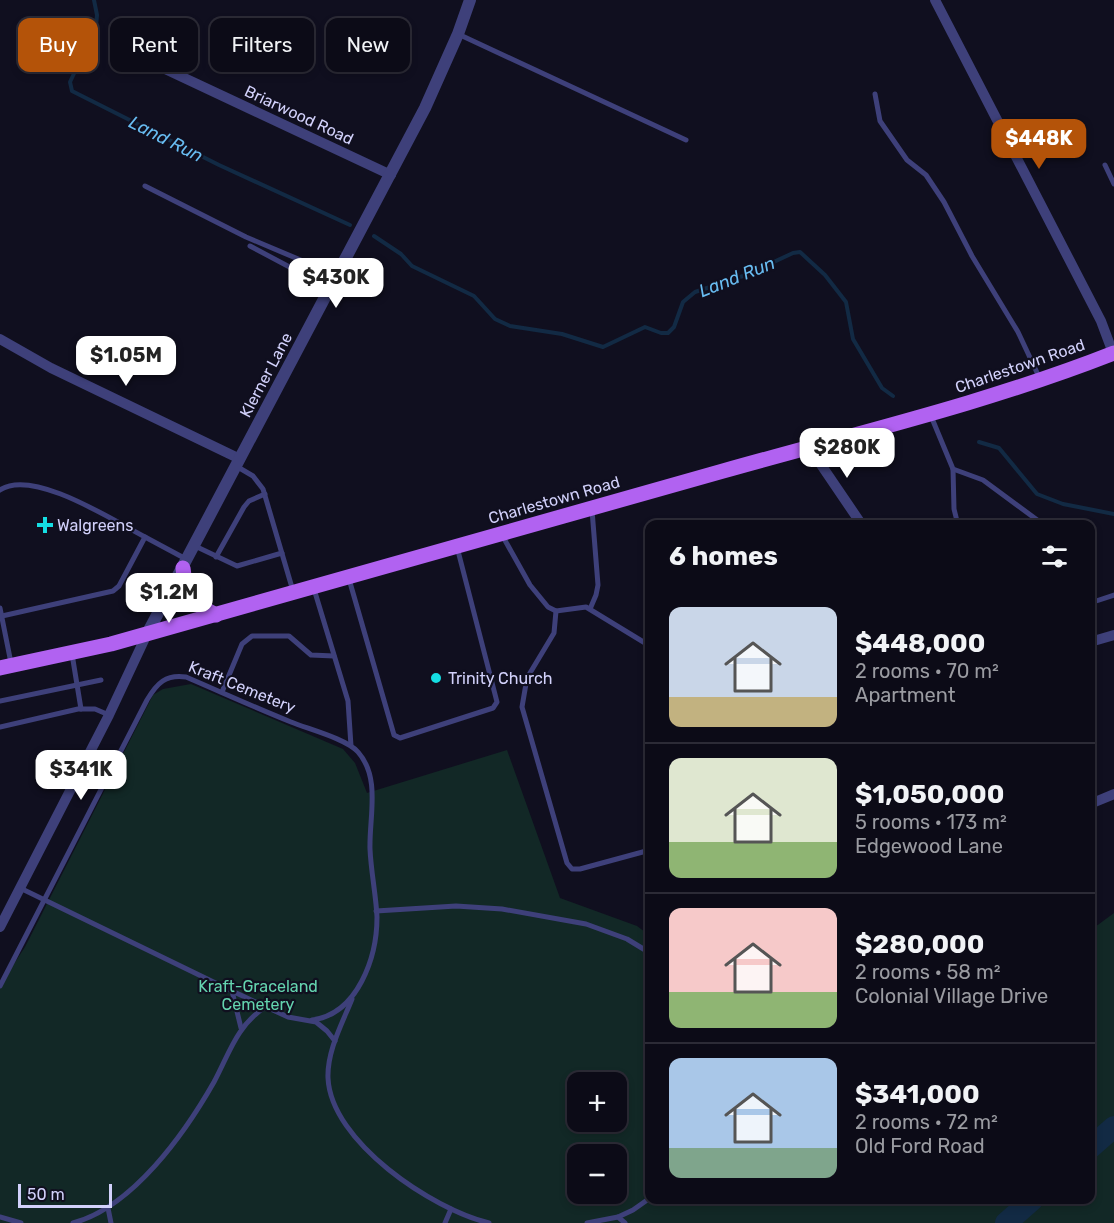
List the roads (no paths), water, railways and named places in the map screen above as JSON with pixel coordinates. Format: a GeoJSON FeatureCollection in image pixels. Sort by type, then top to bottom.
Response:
{"type":"FeatureCollection","features":[{"type":"Feature","properties":{"kind":"main road","name":"Charlestown Road"},"geometry":{"type":"LineString","coordinates":[[6,667],[147,634],[809,447],[931,415],[1041,381],[1114,353]]}},
{"type":"Feature","properties":{"kind":"main road"},"geometry":{"type":"LineString","coordinates":[[186,564],[189,597],[197,605],[216,615]]}},
{"type":"Feature","properties":{"kind":"street","name":"Klerner Lane"},"geometry":{"type":"LineString","coordinates":[[147,634],[391,175],[425,108],[458,34],[470,0]]}},
{"type":"Feature","properties":{"kind":"street"},"geometry":{"type":"LineString","coordinates":[[935,0],[1101,321],[1114,353]]}},
{"type":"Feature","properties":{"kind":"street","name":"Briarwood Road"},"geometry":{"type":"LineString","coordinates":[[172,72],[391,175]]}},
{"type":"Feature","properties":{"kind":"street"},"geometry":{"type":"LineString","coordinates":[[0,339],[51,368],[238,462]]}},
{"type":"Feature","properties":{"kind":"street"},"geometry":{"type":"LineString","coordinates":[[809,447],[859,520]]}},
{"type":"Feature","properties":{"kind":"street"},"geometry":{"type":"LineString","coordinates":[[0,927],[109,715],[147,634]]}},
{"type":"Feature","properties":{"kind":"street"},"geometry":{"type":"LineString","coordinates":[[1095,640],[1114,634]]}},
{"type":"Feature","properties":{"kind":"street"},"geometry":{"type":"LineString","coordinates":[[1095,802],[1114,794]]}},
{"type":"Feature","properties":{"kind":"lane"},"geometry":{"type":"LineString","coordinates":[[458,34],[686,140]]}},
{"type":"Feature","properties":{"kind":"lane"},"geometry":{"type":"LineString","coordinates":[[875,94],[880,121],[907,160],[926,175],[944,202],[972,256],[1018,332],[1041,381]]}},
{"type":"Feature","properties":{"kind":"lane"},"geometry":{"type":"LineString","coordinates":[[1105,165],[1114,184]]}},
{"type":"Feature","properties":{"kind":"lane"},"geometry":{"type":"LineString","coordinates":[[145,186],[246,237],[338,276]]}},
{"type":"Feature","properties":{"kind":"lane"},"geometry":{"type":"LineString","coordinates":[[250,246],[330,289]]}},
{"type":"Feature","properties":{"kind":"lane"},"geometry":{"type":"LineString","coordinates":[[931,415],[953,469],[954,509],[957,520]]}},
{"type":"Feature","properties":{"kind":"lane"},"geometry":{"type":"LineString","coordinates":[[238,462],[259,481],[265,494],[293,593]]}},
{"type":"Feature","properties":{"kind":"lane"},"geometry":{"type":"LineString","coordinates":[[953,469],[983,480],[1037,520]]}},
{"type":"Feature","properties":{"kind":"lane"},"geometry":{"type":"LineString","coordinates":[[0,490],[14,484],[58,492],[145,537],[186,564]]}},
{"type":"Feature","properties":{"kind":"lane"},"geometry":{"type":"LineString","coordinates":[[216,557],[244,507],[249,501],[265,494]]}},
{"type":"Feature","properties":{"kind":"lane"},"geometry":{"type":"LineString","coordinates":[[590,609],[598,585],[592,508]]}},
{"type":"Feature","properties":{"kind":"lane"},"geometry":{"type":"LineString","coordinates":[[501,534],[536,593],[548,607],[556,611],[581,607],[590,609],[645,643]]}},
{"type":"Feature","properties":{"kind":"lane"},"geometry":{"type":"LineString","coordinates":[[2,616],[116,590],[145,537]]}},
{"type":"Feature","properties":{"kind":"lane"},"geometry":{"type":"LineString","coordinates":[[195,546],[232,565],[241,566],[282,553]]}},
{"type":"Feature","properties":{"kind":"lane"},"geometry":{"type":"LineString","coordinates":[[349,577],[391,729],[396,737],[411,735],[493,708],[497,702],[457,546]]}},
{"type":"Feature","properties":{"kind":"lane"},"geometry":{"type":"LineString","coordinates":[[313,587],[348,701],[351,746],[365,762],[370,776],[370,847],[376,911],[376,933],[372,954],[335,1041],[328,1068],[329,1087],[334,1106],[366,1149],[391,1172],[433,1200],[489,1223]]}},
{"type":"Feature","properties":{"kind":"lane"},"geometry":{"type":"LineString","coordinates":[[1095,601],[1114,595]]}},
{"type":"Feature","properties":{"kind":"lane"},"geometry":{"type":"LineString","coordinates":[[0,608],[6,667]]}},
{"type":"Feature","properties":{"kind":"lane"},"geometry":{"type":"LineString","coordinates":[[556,611],[554,633],[527,678],[522,707],[567,863],[572,868],[580,869],[645,851]]}},
{"type":"Feature","properties":{"kind":"lane"},"geometry":{"type":"LineString","coordinates":[[222,692],[242,644],[252,636],[290,636],[311,655],[334,656]]}},
{"type":"Feature","properties":{"kind":"lane"},"geometry":{"type":"LineString","coordinates":[[72,652],[81,709]]}},
{"type":"Feature","properties":{"kind":"lane","name":"Kraft Cemetery"},"geometry":{"type":"LineString","coordinates":[[0,986],[155,687],[168,677],[177,675],[186,677],[351,746]]}},
{"type":"Feature","properties":{"kind":"lane"},"geometry":{"type":"LineString","coordinates":[[0,701],[101,680]]}},
{"type":"Feature","properties":{"kind":"lane"},"geometry":{"type":"LineString","coordinates":[[58,706],[59,713]]}},
{"type":"Feature","properties":{"kind":"lane"},"geometry":{"type":"LineString","coordinates":[[0,727],[81,709],[94,709],[109,715]]}},
{"type":"Feature","properties":{"kind":"lane"},"geometry":{"type":"LineString","coordinates":[[41,710],[42,717]]}},
{"type":"Feature","properties":{"kind":"lane"},"geometry":{"type":"LineString","coordinates":[[25,714],[26,721]]}},
{"type":"Feature","properties":{"kind":"lane"},"geometry":{"type":"LineString","coordinates":[[20,888],[265,1007],[295,1019],[312,1020],[330,1015],[352,998]]}},
{"type":"Feature","properties":{"kind":"lane"},"geometry":{"type":"LineString","coordinates":[[376,911],[456,906],[502,909],[586,924],[627,939],[645,950]]}},
{"type":"Feature","properties":{"kind":"lane"},"geometry":{"type":"LineString","coordinates":[[232,991],[241,1029]]}},
{"type":"Feature","properties":{"kind":"lane"},"geometry":{"type":"LineString","coordinates":[[73,1223],[108,1208],[134,1186],[179,1135],[214,1081],[241,1029],[265,1007]]}},
{"type":"Feature","properties":{"kind":"lane"},"geometry":{"type":"LineString","coordinates":[[312,1020],[327,1031],[335,1041]]}},
{"type":"Feature","properties":{"kind":"lane"},"geometry":{"type":"LineString","coordinates":[[587,1223],[618,1217],[645,1202]]}},
{"type":"Feature","properties":{"kind":"lane"},"geometry":{"type":"LineString","coordinates":[[108,1208],[111,1223]]}},
{"type":"Feature","properties":{"kind":"lane"},"geometry":{"type":"LineString","coordinates":[[445,1223],[451,1209]]}},
{"type":"Feature","properties":{"kind":"lane"},"geometry":{"type":"LineString","coordinates":[[0,1216],[21,1223]]}},
{"type":"Feature","properties":{"kind":"lane"},"geometry":{"type":"LineString","coordinates":[[618,1217],[625,1223]]}},
{"type":"Feature","properties":{"kind":"waterway","name":"Land Run"},"geometry":{"type":"LineString","coordinates":[[94,0],[97,15],[96,27],[70,82],[72,91],[219,165],[350,225]]}},
{"type":"Feature","properties":{"kind":"waterway","name":"Land Run"},"geometry":{"type":"LineString","coordinates":[[374,236],[401,254],[412,266],[474,296],[495,319],[510,326],[562,334],[603,347],[645,327],[668,333],[674,327],[683,302],[695,292],[746,275],[793,253],[800,252],[825,275],[846,302],[853,339],[882,388],[893,396]]}},
{"type":"Feature","properties":{"kind":"waterway","name":"Land Run"},"geometry":{"type":"LineString","coordinates":[[979,442],[999,448],[1037,494],[1063,504],[1114,514]]}},
{"type":"Feature","properties":{"kind":"waterway"},"geometry":{"type":"LineString","coordinates":[[1095,1144],[1114,1127]]}},
{"type":"Feature","properties":{"kind":"waterway"},"geometry":{"type":"LineString","coordinates":[[1006,1223],[1027,1204]]}},
{"type":"Feature","properties":{"kind":"place","name":"Walgreens"},"geometry":{"type":"Point","coordinates":[45,525]}},
{"type":"Feature","properties":{"kind":"place","name":"Trinity Church"},"geometry":{"type":"Point","coordinates":[436,678]}},
{"type":"Feature","properties":{"kind":"park label","name":"Kraft-Graceland Cemetery"},"geometry":{"type":"Point","coordinates":[258,995]}}]}
